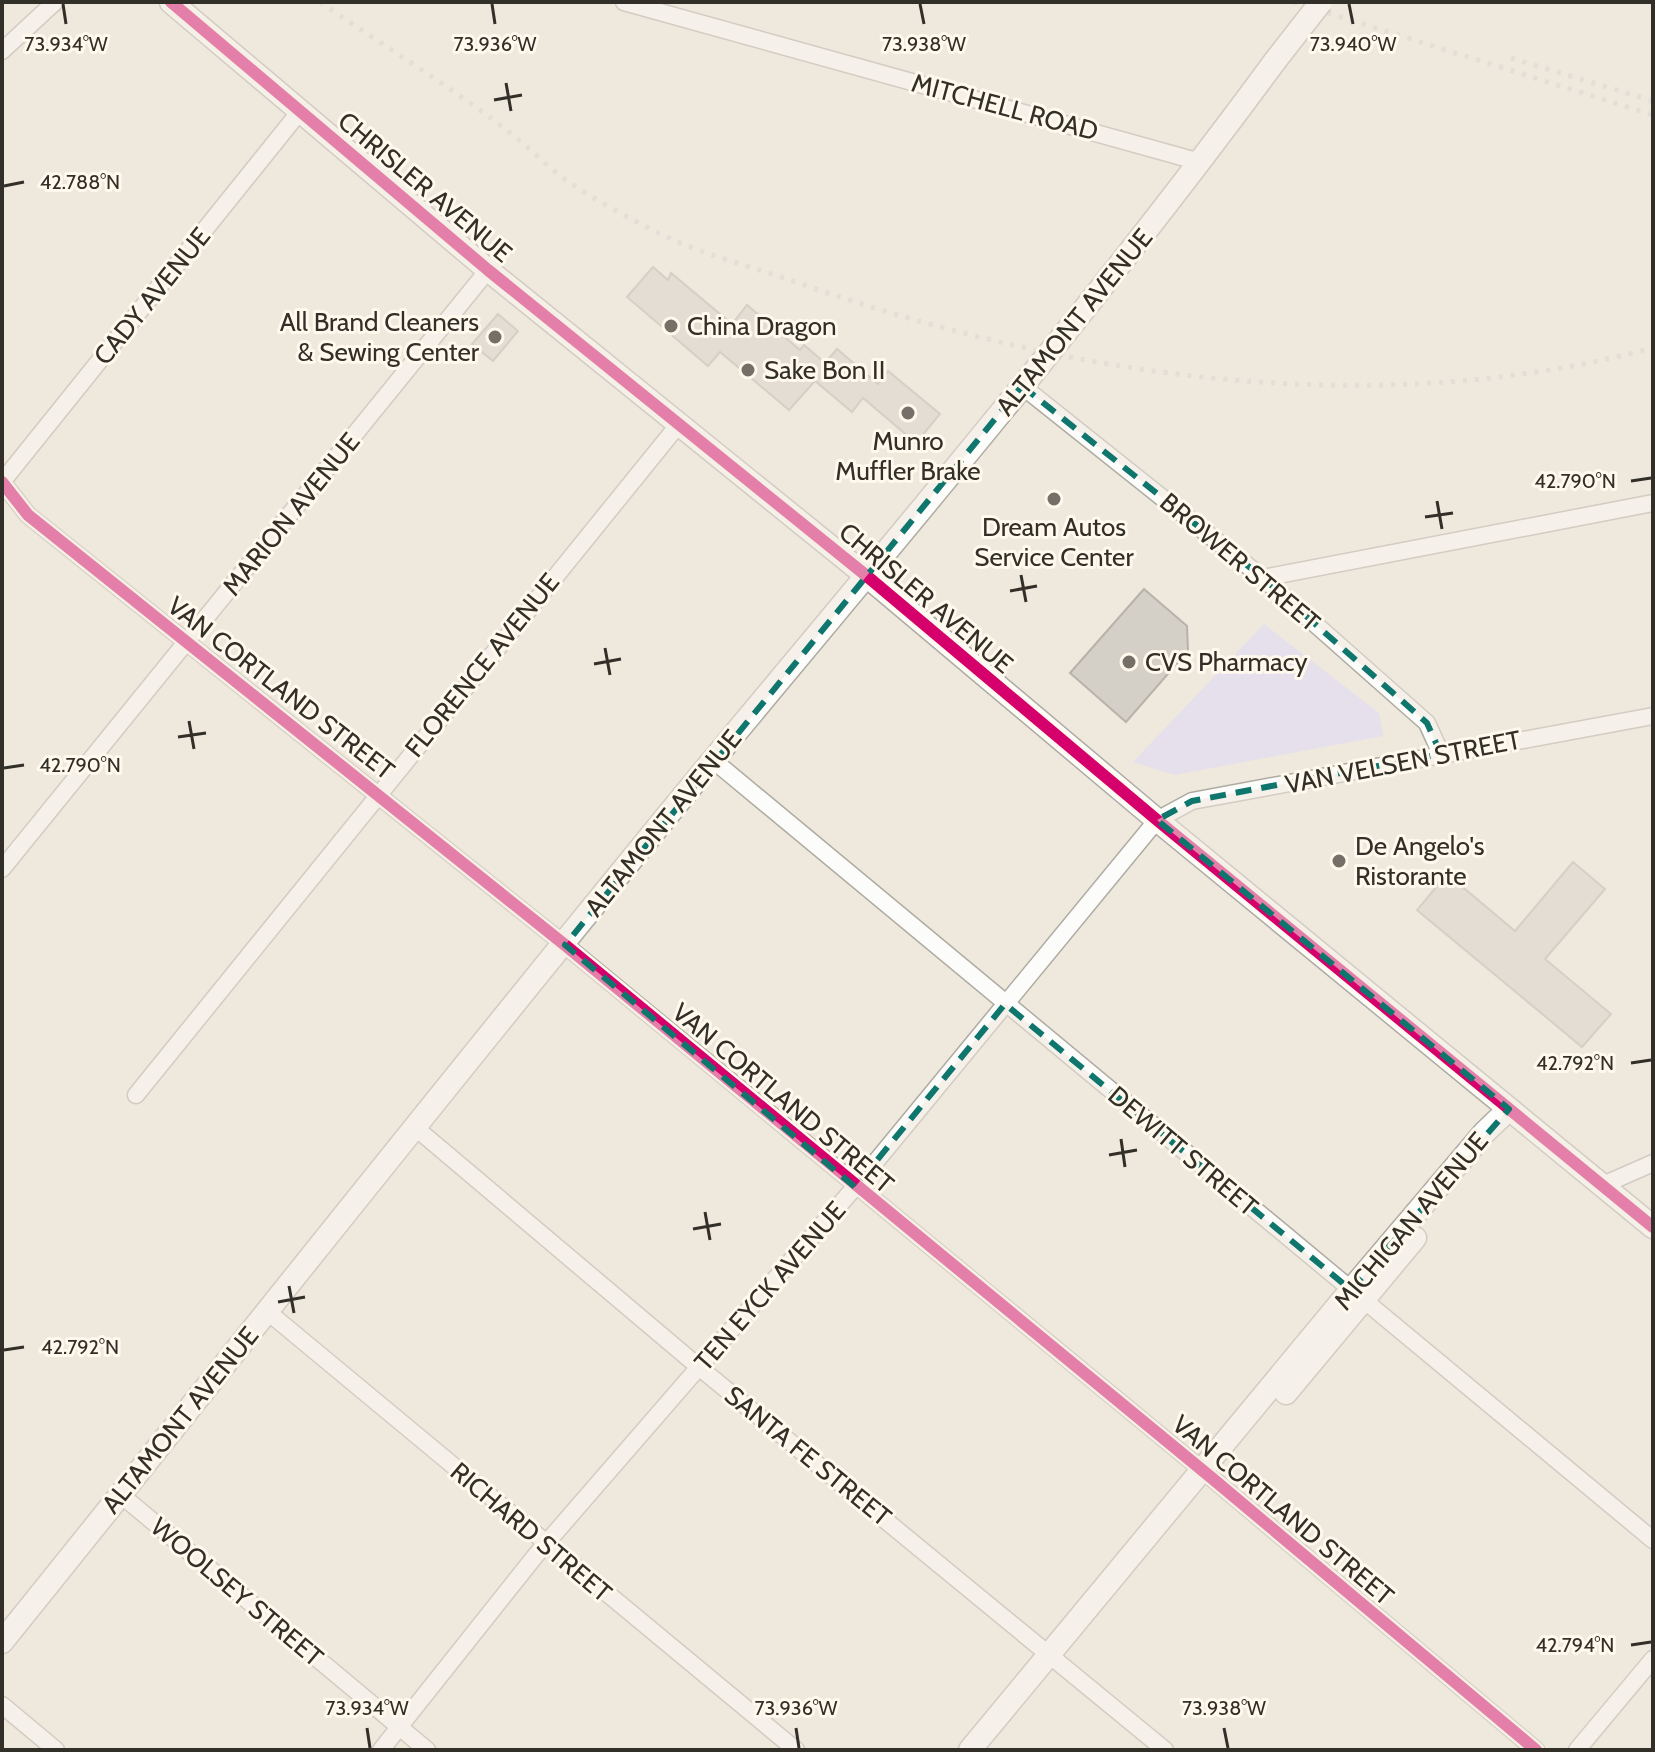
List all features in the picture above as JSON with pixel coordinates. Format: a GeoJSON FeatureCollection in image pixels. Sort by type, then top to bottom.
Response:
{"type":"FeatureCollection","features":[{"type":"Feature","properties":{"kind":"street"},"geometry":{"type":"LineString","coordinates":[[2,51],[55,2]]}},
{"type":"Feature","properties":{"kind":"street","name":"CHRISLER AVENUE"},"geometry":{"type":"LineString","coordinates":[[171,2],[488,270],[868,577],[1157,820],[1653,1227]]}},
{"type":"Feature","properties":{"kind":"street","name":"MITCHELL ROAD"},"geometry":{"type":"LineString","coordinates":[[624,2],[1200,162]]}},
{"type":"Feature","properties":{"kind":"street","name":"ALTAMONT AVENUE"},"geometry":{"type":"LineString","coordinates":[[2,1642],[713,760],[868,577],[1022,386],[1200,162],[1321,2]]}},
{"type":"Feature","properties":{"kind":"street","name":"CADY AVENUE"},"geometry":{"type":"LineString","coordinates":[[2,482],[301,110]]}},
{"type":"Feature","properties":{"kind":"street","name":"MARION AVENUE"},"geometry":{"type":"LineString","coordinates":[[2,869],[188,644],[488,270]]}},
{"type":"Feature","properties":{"kind":"street","name":"BROWER STREET"},"geometry":{"type":"LineString","coordinates":[[1022,386],[1263,578],[1427,723],[1441,754]]}},
{"type":"Feature","properties":{"kind":"street","name":"FLORENCE AVENUE"},"geometry":{"type":"LineString","coordinates":[[136,1095],[679,424]]}},
{"type":"Feature","properties":{"kind":"street","name":"VAN CORTLAND STREET"},"geometry":{"type":"LineString","coordinates":[[2,482],[28,515],[565,945],[1207,1474],[1536,1750]]}},
{"type":"Feature","properties":{"kind":"street"},"geometry":{"type":"LineString","coordinates":[[1263,578],[1653,503]]}},
{"type":"Feature","properties":{"kind":"street","name":"VAN VELSEN STREET"},"geometry":{"type":"LineString","coordinates":[[1157,820],[1192,801],[1653,716]]}},
{"type":"Feature","properties":{"kind":"street","name":"DEWITT STREET"},"geometry":{"type":"LineString","coordinates":[[713,760],[1653,1540]]}},
{"type":"Feature","properties":{"kind":"street","name":"TEN EYCK AVENUE"},"geometry":{"type":"LineString","coordinates":[[381,1750],[546,1545],[855,1187],[1157,820]]}},
{"type":"Feature","properties":{"kind":"street","name":"MICHIGAN AVENUE"},"geometry":{"type":"LineString","coordinates":[[970,1750],[1054,1658],[1357,1296],[1484,1133],[1509,1109]]}},
{"type":"Feature","properties":{"kind":"street","name":"SANTA FE STREET"},"geometry":{"type":"LineString","coordinates":[[417,1129],[700,1368],[1165,1750]]}},
{"type":"Feature","properties":{"kind":"street"},"geometry":{"type":"LineString","coordinates":[[1603,1185],[1653,1163]]}},
{"type":"Feature","properties":{"kind":"street","name":"RICHARD STREET"},"geometry":{"type":"LineString","coordinates":[[268,1312],[796,1750]]}},
{"type":"Feature","properties":{"kind":"street","name":"WOOLSEY STREET"},"geometry":{"type":"LineString","coordinates":[[121,1495],[427,1750]]}},
{"type":"Feature","properties":{"kind":"street","name":"MICHIGAN AVENUE"},"geometry":{"type":"LineString","coordinates":[[987,1750],[1054,1658]]}},
{"type":"Feature","properties":{"kind":"street"},"geometry":{"type":"LineString","coordinates":[[1577,1750],[1653,1659]]}},
{"type":"Feature","properties":{"kind":"street"},"geometry":{"type":"LineString","coordinates":[[2,1705],[56,1750]]}},
{"type":"Feature","properties":{"kind":"highlighted area"},"geometry":{"type":"Polygon","coordinates":[[[1022,386],[1263,578],[1427,723],[1441,754],[1192,801],[1157,820],[1509,1109],[1351,1290],[1005,1004],[855,1187],[565,945],[1022,386]]]}},
{"type":"Feature","properties":{"kind":"shaded area"},"geometry":{"type":"Polygon","coordinates":[[[1264,624],[1379,713],[1383,736],[1174,775],[1133,762],[1264,624]]]}},
{"type":"Feature","properties":{"kind":"building"},"geometry":{"type":"Polygon","coordinates":[[[653,267],[668,280],[671,273],[732,324],[747,305],[800,350],[804,345],[825,363],[837,349],[878,384],[888,371],[940,414],[916,443],[863,398],[852,412],[815,381],[789,410],[720,352],[708,366],[627,297],[653,267]]]}},
{"type":"Feature","properties":{"kind":"building","name":"All Brand Cleaners & Sewing Center"},"geometry":{"type":"Polygon","coordinates":[[[498,314],[518,331],[493,361],[472,344],[498,314]]]}},
{"type":"Feature","properties":{"kind":"building","name":"CVS Pharmacy"},"geometry":{"type":"Polygon","coordinates":[[[1144,589],[1187,626],[1188,651],[1126,722],[1070,673],[1144,589]]]}},
{"type":"Feature","properties":{"kind":"building"},"geometry":{"type":"Polygon","coordinates":[[[1573,862],[1605,889],[1545,959],[1611,1014],[1582,1047],[1417,910],[1447,874],[1515,931],[1573,862]]]}},
{"type":"Feature","properties":{"kind":"railway"},"geometry":{"type":"LineString","coordinates":[[320,2],[482,111],[570,183],[658,233],[716,256],[896,315],[1002,343],[1110,364],[1218,379],[1328,385],[1437,383],[1546,371],[1653,348]]}},
{"type":"Feature","properties":{"kind":"railway"},"geometry":{"type":"LineString","coordinates":[[1293,2],[1653,115]]}},
{"type":"Feature","properties":{"kind":"railway"},"geometry":{"type":"LineString","coordinates":[[1511,58],[1653,101]]}},
{"type":"Feature","properties":{"kind":"cycle path"},"geometry":{"type":"LineString","coordinates":[[171,2],[488,270],[868,577],[1157,820],[1653,1227]]}},
{"type":"Feature","properties":{"kind":"cycle path"},"geometry":{"type":"LineString","coordinates":[[2,482],[28,515],[565,945],[1213,1479],[1536,1750]]}},
{"type":"Feature","properties":{"kind":"place","name":"China Dragon"},"geometry":{"type":"Point","coordinates":[671,326]}},
{"type":"Feature","properties":{"kind":"place","name":"All Brand Cleaners & Sewing Center"},"geometry":{"type":"Point","coordinates":[495,337]}},
{"type":"Feature","properties":{"kind":"place","name":"Sake Bon II"},"geometry":{"type":"Point","coordinates":[748,370]}},
{"type":"Feature","properties":{"kind":"place","name":"Munro Muffler Brake"},"geometry":{"type":"Point","coordinates":[908,413]}},
{"type":"Feature","properties":{"kind":"place","name":"Dream Autos Service Center"},"geometry":{"type":"Point","coordinates":[1054,499]}},
{"type":"Feature","properties":{"kind":"place","name":"CVS Pharmacy"},"geometry":{"type":"Point","coordinates":[1129,662]}},
{"type":"Feature","properties":{"kind":"place","name":"De Angelo's Ristorante"},"geometry":{"type":"Point","coordinates":[1339,861]}}]}
